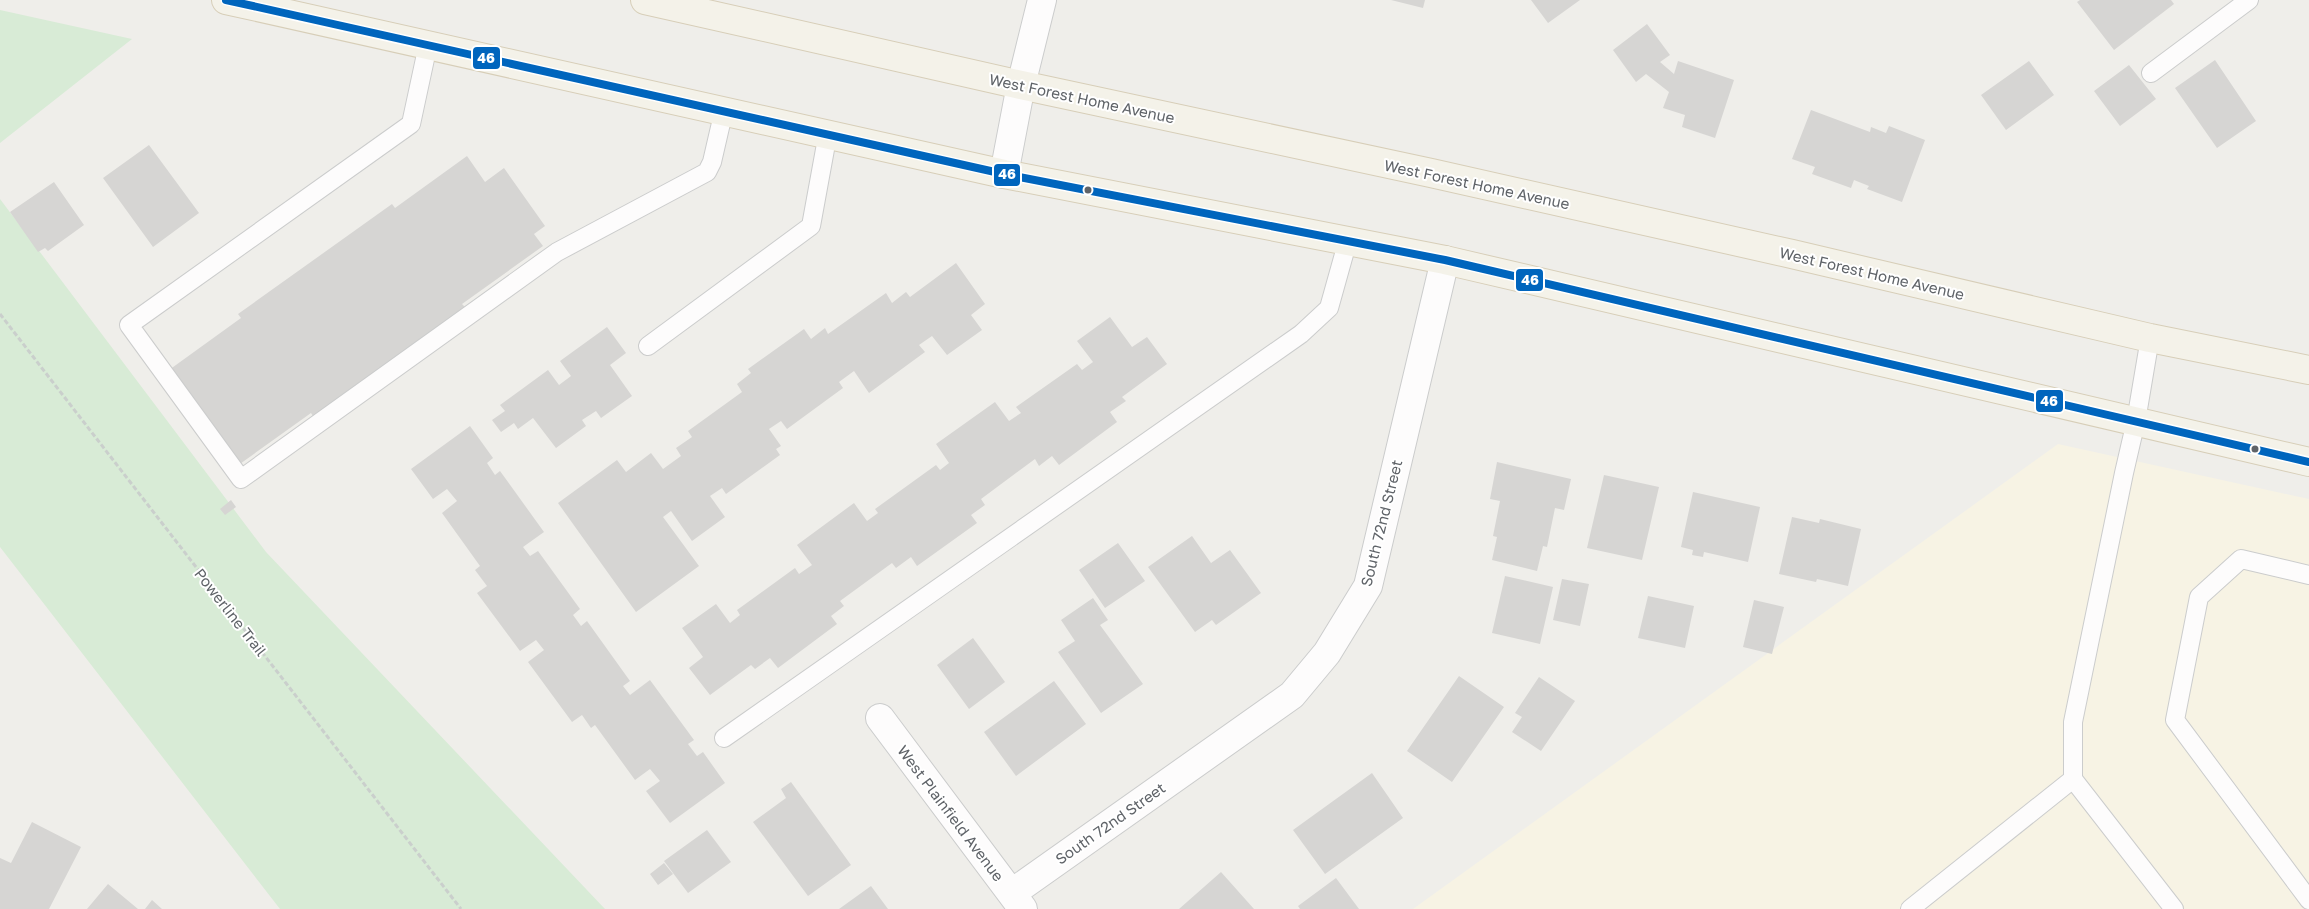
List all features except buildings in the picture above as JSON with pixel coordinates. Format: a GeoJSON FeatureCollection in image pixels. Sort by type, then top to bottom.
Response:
{"type":"FeatureCollection","features":[{"type":"Feature","properties":{"kind":"main road"},"geometry":{"type":"LineString","coordinates":[[226,0],[828,133],[1004,174],[1445,260],[2309,462]]}},
{"type":"Feature","properties":{"kind":"main road","name":"West Forest Home Avenue"},"geometry":{"type":"LineString","coordinates":[[645,0],[1021,86],[1548,199],[2150,338],[2309,370]]}},
{"type":"Feature","properties":{"kind":"street"},"geometry":{"type":"LineString","coordinates":[[1004,174],[1021,86],[1042,0]]}},
{"type":"Feature","properties":{"kind":"street","name":"South 72nd Street"},"geometry":{"type":"LineString","coordinates":[[1017,901],[1292,695],[1327,652],[1368,586],[1445,260]]}},
{"type":"Feature","properties":{"kind":"street","name":"West Plainfield Avenue"},"geometry":{"type":"LineString","coordinates":[[880,718],[1017,901]]}},
{"type":"Feature","properties":{"kind":"lane"},"geometry":{"type":"LineString","coordinates":[[2151,73],[2249,0]]}},
{"type":"Feature","properties":{"kind":"lane"},"geometry":{"type":"LineString","coordinates":[[428,45],[411,124],[129,325],[241,479],[557,252],[707,172],[712,162],[724,110]]}},
{"type":"Feature","properties":{"kind":"lane"},"geometry":{"type":"LineString","coordinates":[[648,346],[810,226],[828,133]]}},
{"type":"Feature","properties":{"kind":"lane"},"geometry":{"type":"LineString","coordinates":[[724,738],[1301,334],[1329,308],[1348,240]]}},
{"type":"Feature","properties":{"kind":"lane"},"geometry":{"type":"LineString","coordinates":[[2150,338],[2136,421],[2073,722],[2074,779],[2174,909]]}},
{"type":"Feature","properties":{"kind":"lane"},"geometry":{"type":"LineString","coordinates":[[2309,575],[2241,559],[2199,597],[2175,720],[2309,900]]}},
{"type":"Feature","properties":{"kind":"lane"},"geometry":{"type":"LineString","coordinates":[[1910,909],[2074,779]]}},
{"type":"Feature","properties":{"kind":"path","name":"Powerline Trail"},"geometry":{"type":"LineString","coordinates":[[0,314],[461,909]]}},
{"type":"Feature","properties":{"kind":"shaded area"},"geometry":{"type":"Polygon","coordinates":[[[2058,444],[2309,499],[2309,909],[1413,909],[2058,444]]]}},
{"type":"Feature","properties":{"kind":"green space"},"geometry":{"type":"Polygon","coordinates":[[[0,10],[132,39],[0,143],[0,10]]]}},
{"type":"Feature","properties":{"kind":"green space"},"geometry":{"type":"Polygon","coordinates":[[[0,199],[266,552],[605,909],[280,909],[0,547],[0,199]]]}},
{"type":"Feature","properties":{"kind":"transit line","name":"46"},"geometry":{"type":"LineString","coordinates":[[226,0],[1004,174],[1445,260],[2309,462]]}}]}
